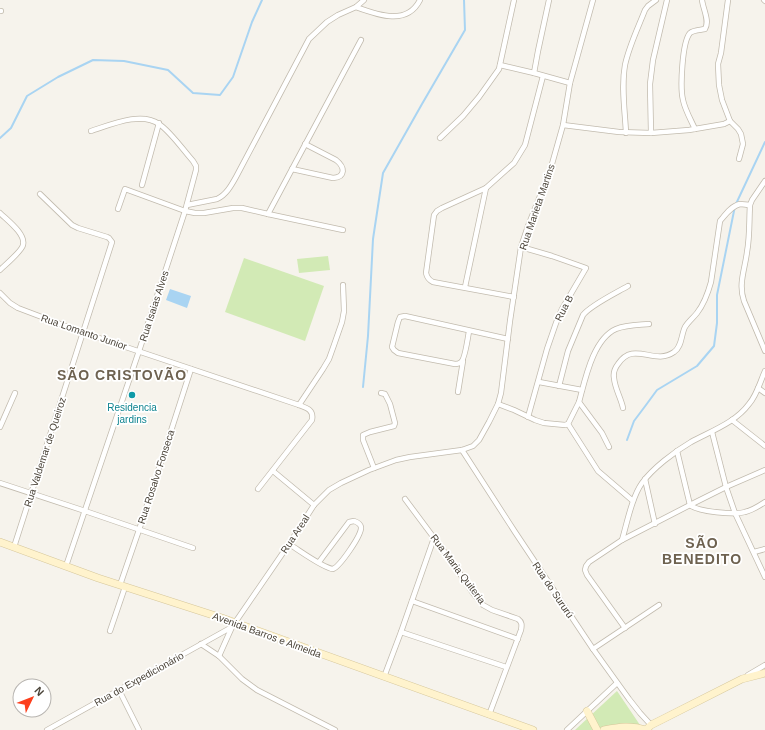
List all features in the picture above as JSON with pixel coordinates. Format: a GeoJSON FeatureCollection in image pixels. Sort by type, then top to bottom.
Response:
{"type":"FeatureCollection","features":[{"type":"Feature","properties":{"kind":"street"},"geometry":{"type":"LineString","coordinates":[[187,205],[221,198],[228,191],[309,39],[327,22],[356,7],[364,0]]}},
{"type":"Feature","properties":{"kind":"street"},"geometry":{"type":"LineString","coordinates":[[356,7],[381,16],[394,17],[404,15],[412,11],[420,0]]}},
{"type":"Feature","properties":{"kind":"street"},"geometry":{"type":"LineString","coordinates":[[440,138],[479,97],[496,74],[500,65],[514,0]]}},
{"type":"Feature","properties":{"kind":"street"},"geometry":{"type":"LineString","coordinates":[[534,73],[549,0]]}},
{"type":"Feature","properties":{"kind":"street","name":"Rua Marieta Martins"},"geometry":{"type":"LineString","coordinates":[[462,450],[477,443],[498,404],[521,247],[550,171],[563,125],[570,83],[593,0]]}},
{"type":"Feature","properties":{"kind":"street"},"geometry":{"type":"LineString","coordinates":[[626,133],[623,82],[625,66],[629,49],[645,10],[656,0]]}},
{"type":"Feature","properties":{"kind":"street"},"geometry":{"type":"LineString","coordinates":[[651,133],[650,84],[653,60],[661,29],[666,0]]}},
{"type":"Feature","properties":{"kind":"street"},"geometry":{"type":"LineString","coordinates":[[695,129],[685,106],[682,89],[684,56],[687,38],[693,31],[705,29],[706,27],[707,19],[702,0]]}},
{"type":"Feature","properties":{"kind":"street"},"geometry":{"type":"LineString","coordinates":[[728,0],[721,53],[718,64],[719,85],[722,100],[730,121],[741,134],[743,144],[739,159]]}},
{"type":"Feature","properties":{"kind":"street"},"geometry":{"type":"LineString","coordinates":[[268,214],[361,40]]}},
{"type":"Feature","properties":{"kind":"street"},"geometry":{"type":"LineString","coordinates":[[500,65],[570,83]]}},
{"type":"Feature","properties":{"kind":"street"},"geometry":{"type":"LineString","coordinates":[[514,297],[433,282],[429,280],[426,273],[434,215],[442,208],[486,188],[514,163],[525,145],[543,76]]}},
{"type":"Feature","properties":{"kind":"street"},"geometry":{"type":"LineString","coordinates":[[90,131],[132,119],[143,118],[159,123],[142,185]]}},
{"type":"Feature","properties":{"kind":"street"},"geometry":{"type":"LineString","coordinates":[[563,125],[626,133],[651,133],[695,129],[724,124],[730,121]]}},
{"type":"Feature","properties":{"kind":"street","name":"Rua Isaias Alves"},"geometry":{"type":"LineString","coordinates":[[66,566],[187,205],[196,170],[196,166],[166,129],[159,123]]}},
{"type":"Feature","properties":{"kind":"street"},"geometry":{"type":"LineString","coordinates":[[292,169],[332,178],[340,176],[342,173],[342,167],[336,160],[305,144]]}},
{"type":"Feature","properties":{"kind":"street"},"geometry":{"type":"LineString","coordinates":[[765,181],[750,205],[748,251],[742,280],[742,296],[765,350]]}},
{"type":"Feature","properties":{"kind":"street"},"geometry":{"type":"LineString","coordinates":[[466,287],[486,188]]}},
{"type":"Feature","properties":{"kind":"street"},"geometry":{"type":"LineString","coordinates":[[118,209],[125,189],[185,211],[204,213],[242,208],[343,230]]}},
{"type":"Feature","properties":{"kind":"street","name":"Rua Valdemar de Queiroz"},"geometry":{"type":"LineString","coordinates":[[14,547],[112,242],[107,237],[72,225],[40,194]]}},
{"type":"Feature","properties":{"kind":"street"},"geometry":{"type":"LineString","coordinates":[[623,408],[614,379],[614,373],[617,366],[626,356],[638,353],[657,357],[673,353],[678,349],[687,324],[699,310],[708,292],[711,282],[720,222],[732,208],[740,204],[750,205]]}},
{"type":"Feature","properties":{"kind":"street"},"geometry":{"type":"LineString","coordinates":[[0,213],[20,233],[23,239],[23,245],[21,250],[0,270]]}},
{"type":"Feature","properties":{"kind":"street","name":"Rua B"},"geometry":{"type":"LineString","coordinates":[[521,247],[547,254],[586,268],[562,309],[556,323],[547,349],[528,417]]}},
{"type":"Feature","properties":{"kind":"street"},"geometry":{"type":"LineString","coordinates":[[299,405],[329,359],[342,322],[344,311],[343,284]]}},
{"type":"Feature","properties":{"kind":"street"},"geometry":{"type":"LineString","coordinates":[[559,386],[568,351],[585,312],[628,286]]}},
{"type":"Feature","properties":{"kind":"street","name":"Rua Lomanto Junior"},"geometry":{"type":"LineString","coordinates":[[0,293],[10,303],[18,308],[84,333],[309,409],[312,412],[312,420],[273,471]]}},
{"type":"Feature","properties":{"kind":"street"},"geometry":{"type":"LineString","coordinates":[[462,360],[458,364],[455,364],[420,358],[395,351],[392,347],[400,318],[405,316],[508,339]]}},
{"type":"Feature","properties":{"kind":"street"},"geometry":{"type":"LineString","coordinates":[[568,424],[580,402],[588,370],[601,342],[607,336],[620,328],[650,324]]}},
{"type":"Feature","properties":{"kind":"street"},"geometry":{"type":"LineString","coordinates":[[458,392],[462,360],[469,331]]}},
{"type":"Feature","properties":{"kind":"street","name":"Rua Rosalvo Fonseca"},"geometry":{"type":"LineString","coordinates":[[110,631],[139,530],[191,369]]}},
{"type":"Feature","properties":{"kind":"street"},"geometry":{"type":"LineString","coordinates":[[622,540],[636,493],[645,479],[677,451],[712,432],[741,413],[749,404],[765,371]]}},
{"type":"Feature","properties":{"kind":"street"},"geometry":{"type":"LineString","coordinates":[[539,382],[582,390]]}},
{"type":"Feature","properties":{"kind":"street"},"geometry":{"type":"LineString","coordinates":[[758,388],[765,394]]}},
{"type":"Feature","properties":{"kind":"street"},"geometry":{"type":"LineString","coordinates":[[0,427],[15,393]]}},
{"type":"Feature","properties":{"kind":"street"},"geometry":{"type":"LineString","coordinates":[[374,468],[363,440],[363,435],[394,426],[395,423],[386,394],[381,393]]}},
{"type":"Feature","properties":{"kind":"street"},"geometry":{"type":"LineString","coordinates":[[580,402],[610,446]]}},
{"type":"Feature","properties":{"kind":"street"},"geometry":{"type":"LineString","coordinates":[[498,404],[548,424],[568,424]]}},
{"type":"Feature","properties":{"kind":"street"},"geometry":{"type":"LineString","coordinates":[[732,420],[765,446]]}},
{"type":"Feature","properties":{"kind":"street"},"geometry":{"type":"LineString","coordinates":[[568,424],[598,471],[633,501]]}},
{"type":"Feature","properties":{"kind":"street"},"geometry":{"type":"LineString","coordinates":[[712,432],[726,487],[735,513],[765,578]]}},
{"type":"Feature","properties":{"kind":"street","name":"Rua Areal"},"geometry":{"type":"LineString","coordinates":[[233,625],[289,544],[314,504],[334,487],[374,468],[403,458],[462,450]]}},
{"type":"Feature","properties":{"kind":"street","name":"Rua do Sururú"},"geometry":{"type":"LineString","coordinates":[[462,450],[593,649],[640,713],[647,729]]}},
{"type":"Feature","properties":{"kind":"street"},"geometry":{"type":"LineString","coordinates":[[677,451],[690,505],[692,507],[735,513],[752,510],[765,502]]}},
{"type":"Feature","properties":{"kind":"street"},"geometry":{"type":"LineString","coordinates":[[625,628],[587,575],[585,570],[586,566],[622,540],[726,487],[765,470]]}},
{"type":"Feature","properties":{"kind":"street"},"geometry":{"type":"LineString","coordinates":[[258,489],[273,471],[314,504]]}},
{"type":"Feature","properties":{"kind":"street"},"geometry":{"type":"LineString","coordinates":[[645,479],[655,524]]}},
{"type":"Feature","properties":{"kind":"street"},"geometry":{"type":"LineString","coordinates":[[0,483],[193,548]]}},
{"type":"Feature","properties":{"kind":"street","name":"Rua Maria Quiteria"},"geometry":{"type":"LineString","coordinates":[[405,499],[483,605],[492,610],[518,619],[522,624],[518,639],[489,714]]}},
{"type":"Feature","properties":{"kind":"street"},"geometry":{"type":"LineString","coordinates":[[289,544],[319,562],[331,569],[336,568],[358,536],[361,528],[359,524],[354,520],[349,522],[319,562]]}},
{"type":"Feature","properties":{"kind":"street"},"geometry":{"type":"LineString","coordinates":[[384,677],[434,538]]}},
{"type":"Feature","properties":{"kind":"street","name":"Avenida Barros e Almeida"},"geometry":{"type":"LineString","coordinates":[[0,542],[533,730]]}},
{"type":"Feature","properties":{"kind":"street"},"geometry":{"type":"LineString","coordinates":[[754,552],[765,549]]}},
{"type":"Feature","properties":{"kind":"street"},"geometry":{"type":"LineString","coordinates":[[412,601],[518,639]]}},
{"type":"Feature","properties":{"kind":"street"},"geometry":{"type":"LineString","coordinates":[[593,649],[660,605]]}},
{"type":"Feature","properties":{"kind":"street"},"geometry":{"type":"LineString","coordinates":[[220,656],[233,625]]}},
{"type":"Feature","properties":{"kind":"street","name":"Rua do Expedicionário"},"geometry":{"type":"LineString","coordinates":[[46,730],[202,644],[233,625]]}},
{"type":"Feature","properties":{"kind":"street"},"geometry":{"type":"LineString","coordinates":[[401,632],[506,667]]}},
{"type":"Feature","properties":{"kind":"street"},"geometry":{"type":"LineString","coordinates":[[202,644],[220,656],[242,679],[257,690],[335,730]]}},
{"type":"Feature","properties":{"kind":"street"},"geometry":{"type":"LineString","coordinates":[[604,730],[624,726],[647,729],[742,679],[765,665]]}},
{"type":"Feature","properties":{"kind":"street"},"geometry":{"type":"LineString","coordinates":[[742,679],[765,673]]}},
{"type":"Feature","properties":{"kind":"street"},"geometry":{"type":"LineString","coordinates":[[568,730],[617,683]]}},
{"type":"Feature","properties":{"kind":"street"},"geometry":{"type":"LineString","coordinates":[[119,690],[139,730]]}},
{"type":"Feature","properties":{"kind":"street"},"geometry":{"type":"LineString","coordinates":[[587,711],[597,730]]}},
{"type":"Feature","properties":{"kind":"green space"},"geometry":{"type":"Polygon","coordinates":[[[328,256],[330,270],[299,273],[297,259],[328,256]]]}},
{"type":"Feature","properties":{"kind":"green space"},"geometry":{"type":"Polygon","coordinates":[[[244,258],[324,286],[305,341],[225,312],[244,258]]]}},
{"type":"Feature","properties":{"kind":"green space"},"geometry":{"type":"Polygon","coordinates":[[[617,691],[640,725],[626,723],[591,730],[575,730],[617,691]]]}},
{"type":"Feature","properties":{"kind":"water"},"geometry":{"type":"Polygon","coordinates":[[[170,289],[191,296],[187,308],[166,300],[170,289]]]}},
{"type":"Feature","properties":{"kind":"waterway"},"geometry":{"type":"LineString","coordinates":[[0,138],[11,128],[27,96],[58,77],[93,60],[124,61],[168,70],[193,93],[220,95],[233,77],[252,22],[262,0]]}},
{"type":"Feature","properties":{"kind":"waterway"},"geometry":{"type":"LineString","coordinates":[[363,387],[368,336],[373,239],[383,173],[465,30],[464,0]]}},
{"type":"Feature","properties":{"kind":"waterway"},"geometry":{"type":"LineString","coordinates":[[627,440],[634,421],[657,390],[697,366],[714,346],[717,323],[717,295],[735,206],[765,142]]}},
{"type":"Feature","properties":{"kind":"place","name":"Residencia jardins"},"geometry":{"type":"Point","coordinates":[132,395]}},
{"type":"Feature","properties":{"kind":"district","name":"SÃO CRISTOVÃO"},"geometry":{"type":"Point","coordinates":[122,375]}},
{"type":"Feature","properties":{"kind":"district","name":"SÃO BENEDITO"},"geometry":{"type":"Point","coordinates":[702,552]}}]}
